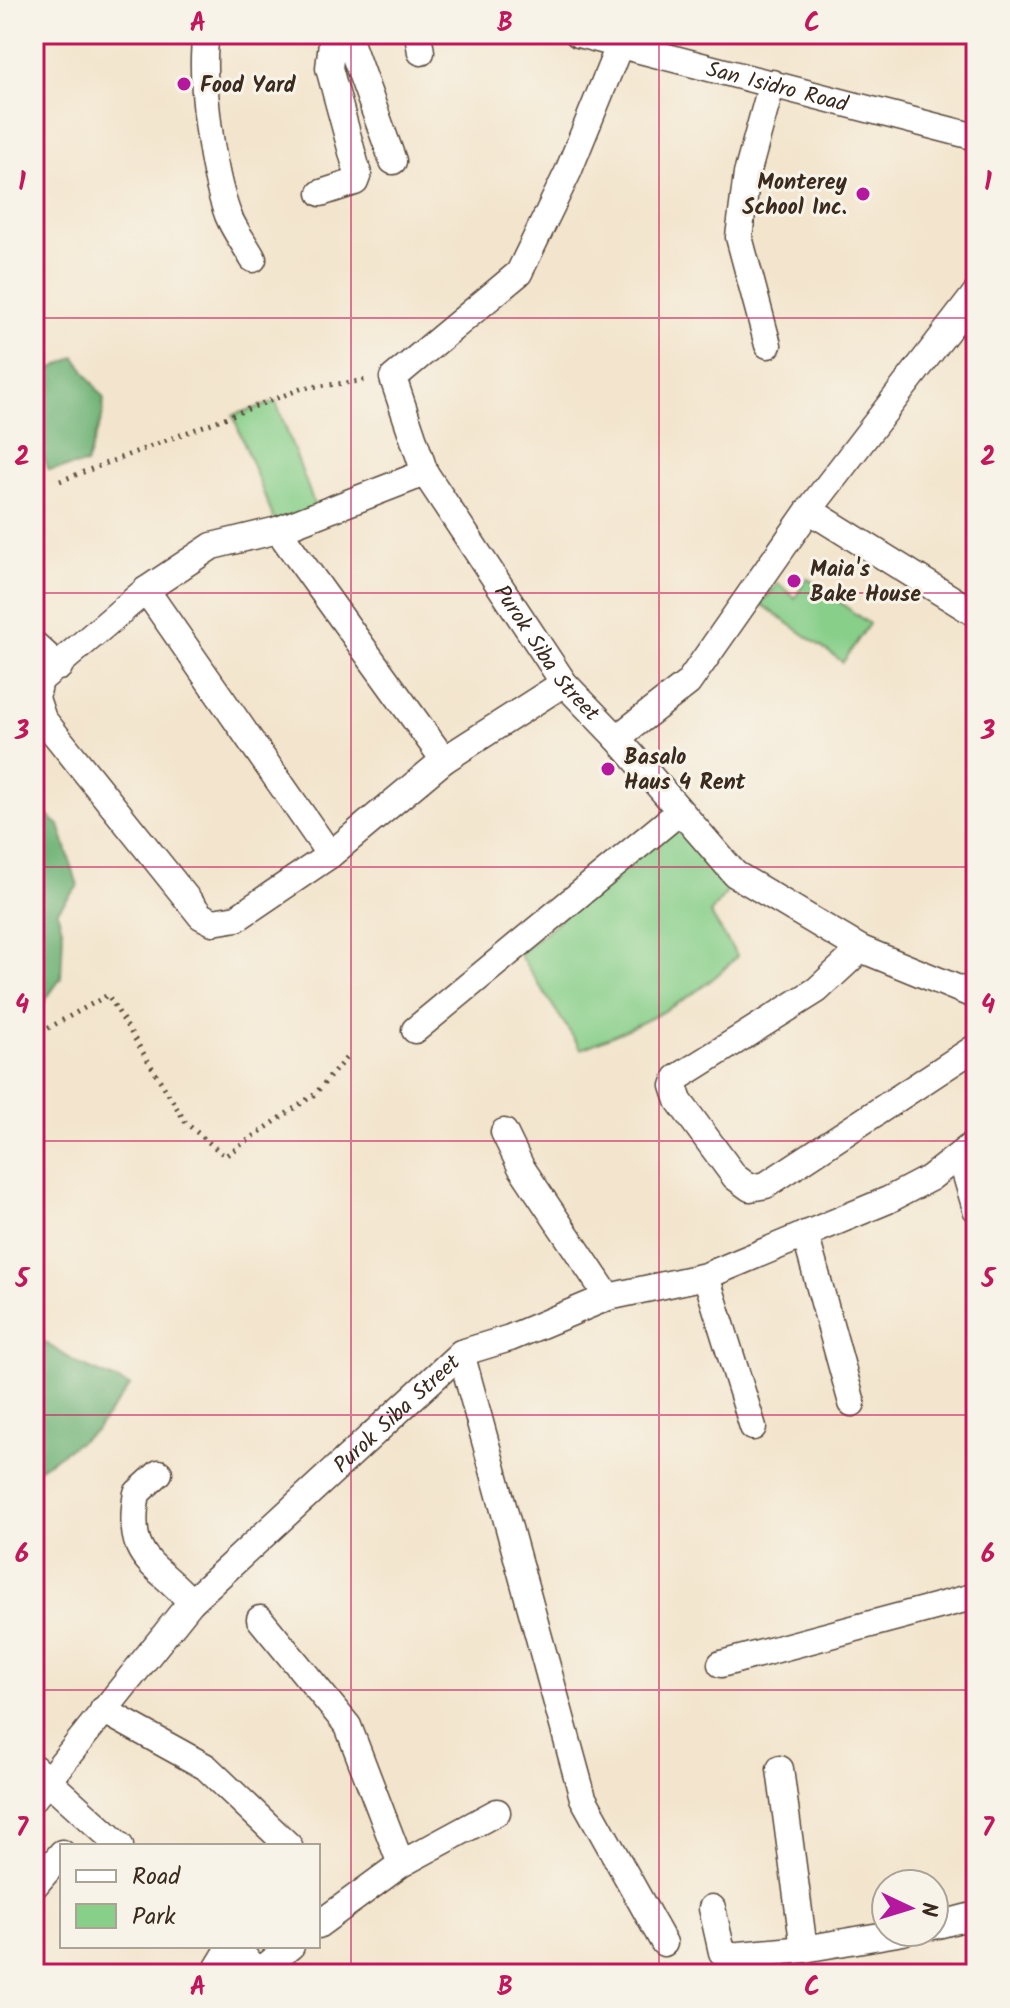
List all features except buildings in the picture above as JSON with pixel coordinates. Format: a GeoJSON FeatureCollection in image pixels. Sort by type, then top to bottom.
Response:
{"type":"FeatureCollection","features":[{"type":"Feature","properties":{"kind":"street"},"geometry":{"type":"LineString","coordinates":[[206,34],[210,127],[218,185],[229,218],[253,259]]}},
{"type":"Feature","properties":{"kind":"street"},"geometry":{"type":"LineString","coordinates":[[321,193],[355,182],[358,174],[329,68],[333,34]]}},
{"type":"Feature","properties":{"kind":"street"},"geometry":{"type":"LineString","coordinates":[[347,34],[393,161]]}},
{"type":"Feature","properties":{"kind":"street","name":"San Isidro Road"},"geometry":{"type":"LineString","coordinates":[[578,34],[620,44],[659,44],[772,83],[976,137]]}},
{"type":"Feature","properties":{"kind":"street"},"geometry":{"type":"LineString","coordinates":[[395,376],[519,273],[568,172],[620,44]]}},
{"type":"Feature","properties":{"kind":"street"},"geometry":{"type":"LineString","coordinates":[[768,345],[739,237],[747,174],[772,83]]}},
{"type":"Feature","properties":{"kind":"street"},"geometry":{"type":"LineString","coordinates":[[617,738],[688,683],[809,510],[976,293]]}},
{"type":"Feature","properties":{"kind":"street","name":"Purok Siba Street"},"geometry":{"type":"LineString","coordinates":[[395,376],[393,383],[425,473],[564,683],[617,738],[735,874],[861,949],[976,996]]}},
{"type":"Feature","properties":{"kind":"street"},"geometry":{"type":"LineString","coordinates":[[425,473],[278,530],[212,546],[146,590],[40,680],[38,709],[43,719],[201,916],[213,922],[237,918],[330,855],[444,760],[564,683]]}},
{"type":"Feature","properties":{"kind":"street"},"geometry":{"type":"LineString","coordinates":[[809,510],[976,614]]}},
{"type":"Feature","properties":{"kind":"street"},"geometry":{"type":"LineString","coordinates":[[278,530],[444,760]]}},
{"type":"Feature","properties":{"kind":"street"},"geometry":{"type":"LineString","coordinates":[[146,590],[330,855]]}},
{"type":"Feature","properties":{"kind":"street"},"geometry":{"type":"LineString","coordinates":[[34,644],[59,667]]}},
{"type":"Feature","properties":{"kind":"street"},"geometry":{"type":"LineString","coordinates":[[415,1030],[679,812]]}},
{"type":"Feature","properties":{"kind":"street"},"geometry":{"type":"LineString","coordinates":[[861,949],[817,990],[677,1078],[674,1086],[679,1101],[735,1177],[750,1188],[766,1185],[976,1047]]}},
{"type":"Feature","properties":{"kind":"street"},"geometry":{"type":"LineString","coordinates":[[504,1132],[521,1167],[608,1297]]}},
{"type":"Feature","properties":{"kind":"street"},"geometry":{"type":"LineString","coordinates":[[968,1148],[976,1209]]}},
{"type":"Feature","properties":{"kind":"street","name":"Purok Siba Street"},"geometry":{"type":"LineString","coordinates":[[38,1781],[103,1710],[191,1602],[461,1353],[510,1338],[608,1297],[706,1276],[888,1200],[930,1178],[968,1148]]}},
{"type":"Feature","properties":{"kind":"street"},"geometry":{"type":"LineString","coordinates":[[805,1234],[852,1403]]}},
{"type":"Feature","properties":{"kind":"street"},"geometry":{"type":"LineString","coordinates":[[706,1276],[753,1427]]}},
{"type":"Feature","properties":{"kind":"street"},"geometry":{"type":"LineString","coordinates":[[461,1353],[583,1798],[664,1943]]}},
{"type":"Feature","properties":{"kind":"street"},"geometry":{"type":"LineString","coordinates":[[159,1473],[137,1493],[133,1530],[145,1560],[191,1602]]}},
{"type":"Feature","properties":{"kind":"street"},"geometry":{"type":"LineString","coordinates":[[721,1664],[976,1596]]}},
{"type":"Feature","properties":{"kind":"street"},"geometry":{"type":"LineString","coordinates":[[260,1619],[348,1726],[401,1864]]}},
{"type":"Feature","properties":{"kind":"street"},"geometry":{"type":"LineString","coordinates":[[103,1710],[206,1767],[287,1844]]}},
{"type":"Feature","properties":{"kind":"street"},"geometry":{"type":"LineString","coordinates":[[780,1769],[804,1949]]}},
{"type":"Feature","properties":{"kind":"street"},"geometry":{"type":"LineString","coordinates":[[38,1781],[92,1820],[118,1844]]}},
{"type":"Feature","properties":{"kind":"street"},"geometry":{"type":"LineString","coordinates":[[320,1924],[401,1864],[497,1812]]}},
{"type":"Feature","properties":{"kind":"street"},"geometry":{"type":"LineString","coordinates":[[70,1844],[92,1820]]}},
{"type":"Feature","properties":{"kind":"street"},"geometry":{"type":"LineString","coordinates":[[34,1886],[60,1855]]}},
{"type":"Feature","properties":{"kind":"street"},"geometry":{"type":"LineString","coordinates":[[712,1908],[724,1956],[804,1949],[870,1938]]}},
{"type":"Feature","properties":{"kind":"street"},"geometry":{"type":"LineString","coordinates":[[950,1922],[976,1915]]}},
{"type":"Feature","properties":{"kind":"street"},"geometry":{"type":"LineString","coordinates":[[214,1974],[230,1948]]}},
{"type":"Feature","properties":{"kind":"street"},"geometry":{"type":"LineString","coordinates":[[233,1948],[261,1972],[289,1948]]}},
{"type":"Feature","properties":{"kind":"path"},"geometry":{"type":"LineString","coordinates":[[60,481],[303,388],[395,376]]}},
{"type":"Feature","properties":{"kind":"path"},"geometry":{"type":"LineString","coordinates":[[34,1036],[108,995],[186,1123],[225,1156],[315,1094],[346,1058]]}},
{"type":"Feature","properties":{"kind":"green space"},"geometry":{"type":"Polygon","coordinates":[[[75,357],[104,399],[102,418],[86,464],[49,470],[34,438],[34,362],[49,370],[75,357]]]}},
{"type":"Feature","properties":{"kind":"green space"},"geometry":{"type":"Polygon","coordinates":[[[276,402],[316,509],[276,525],[233,415],[276,402]]]}},
{"type":"Feature","properties":{"kind":"green space"},"geometry":{"type":"Polygon","coordinates":[[[807,578],[869,624],[843,662],[761,604],[778,583],[795,598],[807,578]]]}},
{"type":"Feature","properties":{"kind":"green space"},"geometry":{"type":"Polygon","coordinates":[[[34,805],[59,825],[78,886],[57,911],[63,932],[61,978],[34,1016],[34,805]]]}},
{"type":"Feature","properties":{"kind":"green space"},"geometry":{"type":"Polygon","coordinates":[[[679,819],[739,877],[710,913],[737,956],[703,986],[665,1011],[581,1049],[519,954],[679,819]]]}},
{"type":"Feature","properties":{"kind":"green space"},"geometry":{"type":"Polygon","coordinates":[[[34,1336],[79,1364],[130,1386],[96,1430],[34,1472],[34,1336]]]}},
{"type":"Feature","properties":{"kind":"place","name":"Food Yard"},"geometry":{"type":"Point","coordinates":[184,84]}},
{"type":"Feature","properties":{"kind":"place","name":"Monterey School Inc."},"geometry":{"type":"Point","coordinates":[863,194]}},
{"type":"Feature","properties":{"kind":"place","name":"Maia's Bake House"},"geometry":{"type":"Point","coordinates":[794,581]}},
{"type":"Feature","properties":{"kind":"place","name":"Basalo Haus 4 Rent"},"geometry":{"type":"Point","coordinates":[608,769]}}]}
